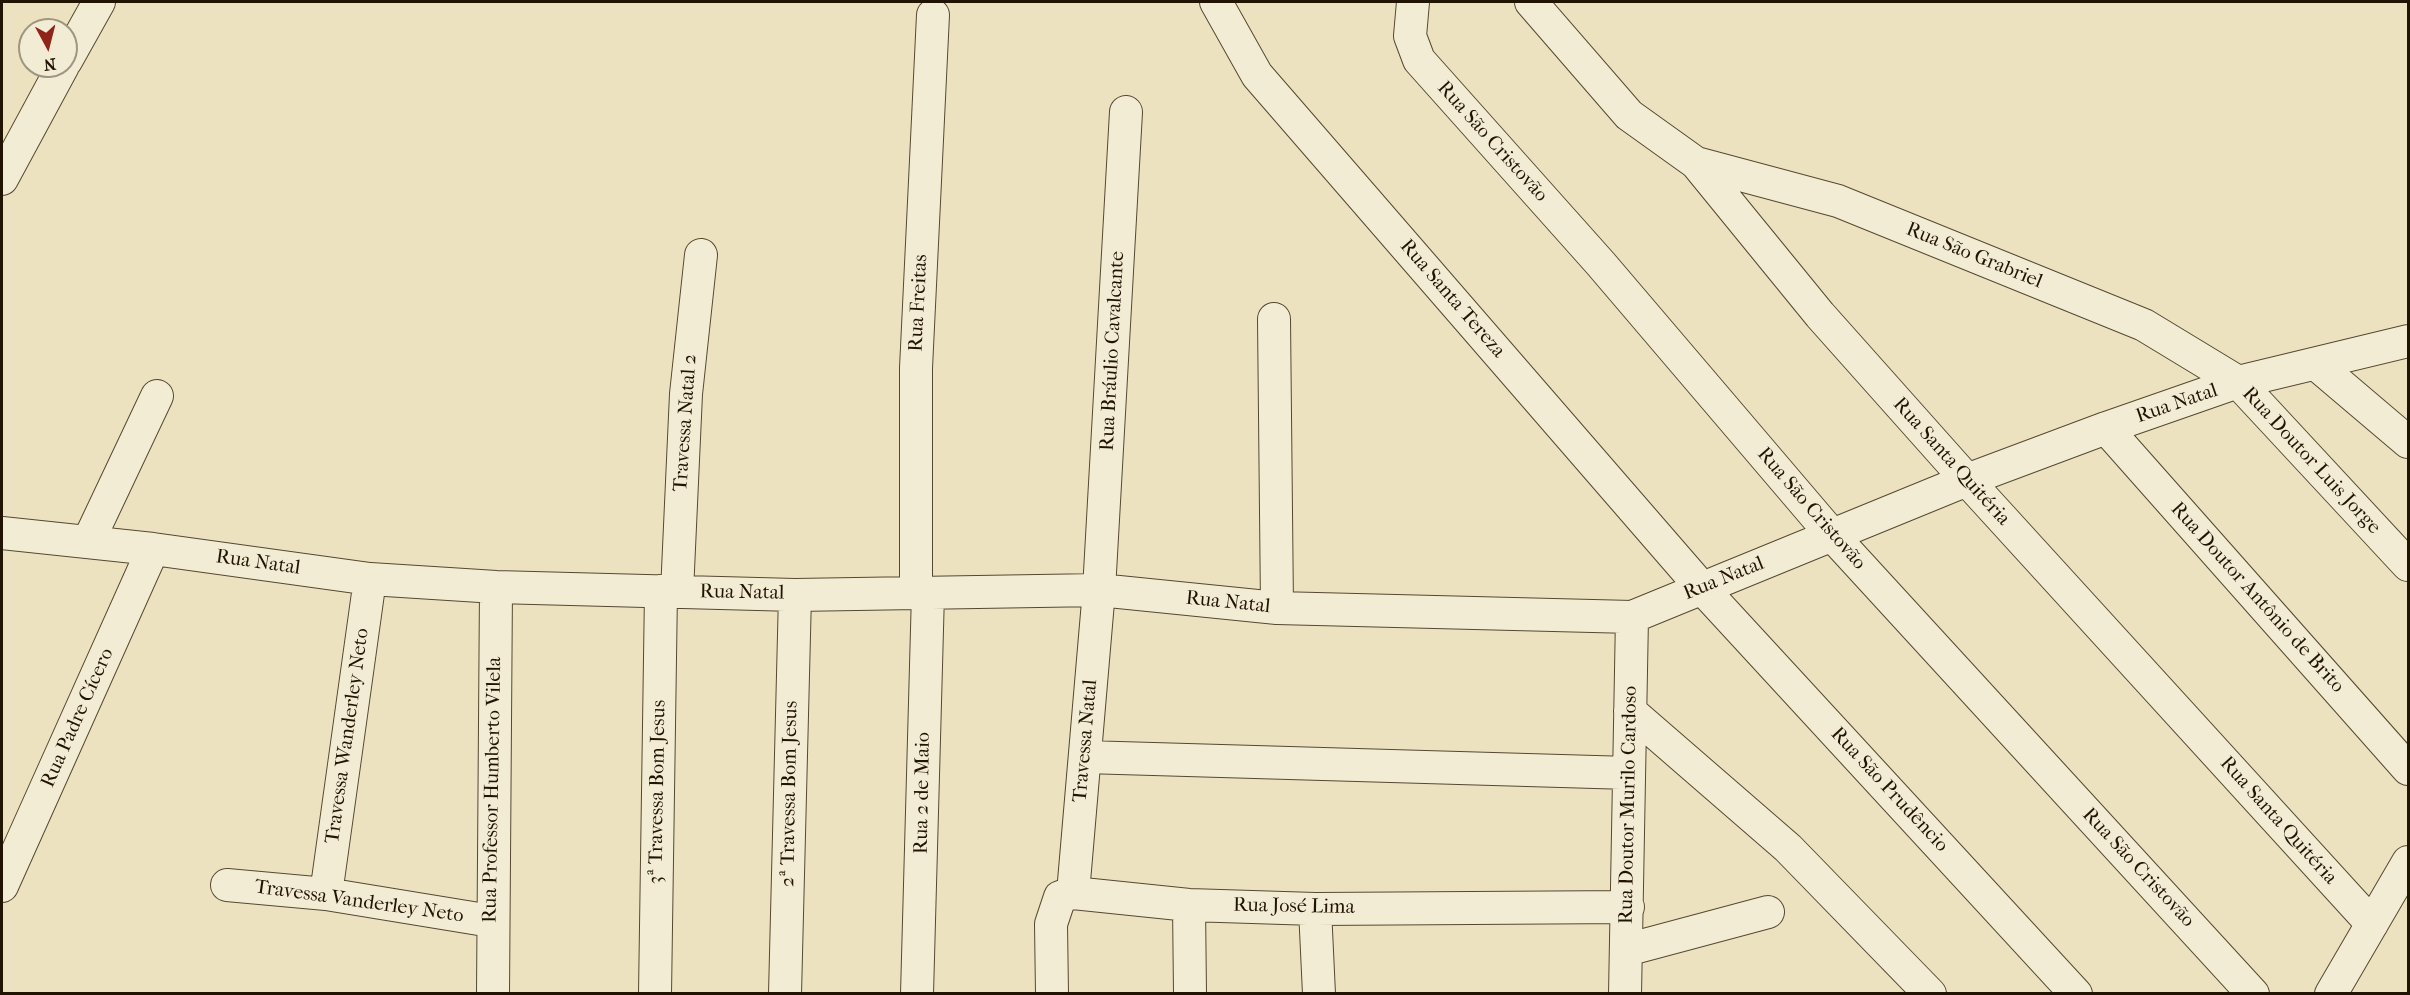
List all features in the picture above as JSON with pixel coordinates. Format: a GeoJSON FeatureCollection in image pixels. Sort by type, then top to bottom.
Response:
{"type":"FeatureCollection","features":[{"type":"Feature","properties":{"kind":"street"},"geometry":{"type":"LineString","coordinates":[[78,40],[99,2]]}},
{"type":"Feature","properties":{"kind":"street","name":"Rua Santa Tereza"},"geometry":{"type":"LineString","coordinates":[[1216,2],[1257,75],[1701,586]]}},
{"type":"Feature","properties":{"kind":"street","name":"Rua São Cristovão"},"geometry":{"type":"LineString","coordinates":[[1413,2],[1410,36],[1419,60],[1601,264],[1832,536],[2253,993]]}},
{"type":"Feature","properties":{"kind":"street","name":"Rua Santa Quitéria"},"geometry":{"type":"LineString","coordinates":[[1531,2],[1629,115],[1696,163],[1820,315],[1967,480],[2372,924]]}},
{"type":"Feature","properties":{"kind":"street","name":"Rua Freitas"},"geometry":{"type":"LineString","coordinates":[[922,592],[916,368],[933,15]]}},
{"type":"Feature","properties":{"kind":"street"},"geometry":{"type":"LineString","coordinates":[[2,179],[57,78]]}},
{"type":"Feature","properties":{"kind":"street","name":"Rua Bráulio Cavalcante"},"geometry":{"type":"LineString","coordinates":[[1099,590],[1126,112]]}},
{"type":"Feature","properties":{"kind":"street","name":"Rua São Grabriel"},"geometry":{"type":"LineString","coordinates":[[1696,163],[1838,201],[2144,325],[2238,382]]}},
{"type":"Feature","properties":{"kind":"street","name":"Travessa Natal 2"},"geometry":{"type":"LineString","coordinates":[[669,591],[701,255]]}},
{"type":"Feature","properties":{"kind":"street"},"geometry":{"type":"LineString","coordinates":[[1274,319],[1277,608]]}},
{"type":"Feature","properties":{"kind":"street","name":"Rua Natal"},"geometry":{"type":"LineString","coordinates":[[2,533],[153,549],[370,579],[496,587],[795,595],[1099,590],[1277,608],[1632,617],[1701,586],[1832,536],[1967,480],[2106,428],[2238,382],[2409,341]]}},
{"type":"Feature","properties":{"kind":"street"},"geometry":{"type":"LineString","coordinates":[[2316,364],[2409,442]]}},
{"type":"Feature","properties":{"kind":"street","name":"Rua Doutor Luis Jorge"},"geometry":{"type":"LineString","coordinates":[[2238,382],[2409,565]]}},
{"type":"Feature","properties":{"kind":"street"},"geometry":{"type":"LineString","coordinates":[[88,542],[157,396]]}},
{"type":"Feature","properties":{"kind":"street","name":"Rua Doutor Antônio de Brito"},"geometry":{"type":"LineString","coordinates":[[2106,428],[2409,769]]}},
{"type":"Feature","properties":{"kind":"street","name":"Rua Padre Cícero"},"geometry":{"type":"LineString","coordinates":[[2,886],[153,549]]}},
{"type":"Feature","properties":{"kind":"street","name":"Travessa Wanderley Neto"},"geometry":{"type":"LineString","coordinates":[[326,894],[370,579]]}},
{"type":"Feature","properties":{"kind":"street","name":"Rua São Prudêncio"},"geometry":{"type":"LineString","coordinates":[[1701,586],[2076,993]]}},
{"type":"Feature","properties":{"kind":"street","name":"Rua Professor Humberto Vilela"},"geometry":{"type":"LineString","coordinates":[[493,993],[491,921],[496,587]]}},
{"type":"Feature","properties":{"kind":"street","name":"Travessa Natal"},"geometry":{"type":"LineString","coordinates":[[1073,893],[1099,590]]}},
{"type":"Feature","properties":{"kind":"street","name":"3ª Travessa Bom Jesus"},"geometry":{"type":"LineString","coordinates":[[655,993],[669,591]]}},
{"type":"Feature","properties":{"kind":"street","name":"Rua 2 de Maio"},"geometry":{"type":"LineString","coordinates":[[917,993],[922,592]]}},
{"type":"Feature","properties":{"kind":"street","name":"2ª Travessa Bom Jesus"},"geometry":{"type":"LineString","coordinates":[[785,993],[795,595]]}},
{"type":"Feature","properties":{"kind":"street","name":"Rua Doutor Murilo Cardoso"},"geometry":{"type":"LineString","coordinates":[[1625,993],[1632,617]]}},
{"type":"Feature","properties":{"kind":"street"},"geometry":{"type":"LineString","coordinates":[[1630,711],[1788,848],[1930,993]]}},
{"type":"Feature","properties":{"kind":"street"},"geometry":{"type":"LineString","coordinates":[[1085,757],[1629,773]]}},
{"type":"Feature","properties":{"kind":"street"},"geometry":{"type":"LineString","coordinates":[[2331,993],[2372,924],[2405,876]]}},
{"type":"Feature","properties":{"kind":"street","name":"Travessa Vanderley Neto"},"geometry":{"type":"LineString","coordinates":[[227,885],[326,894],[491,921]]}},
{"type":"Feature","properties":{"kind":"street"},"geometry":{"type":"LineString","coordinates":[[1052,993],[1051,924],[1060,897],[1073,893]]}},
{"type":"Feature","properties":{"kind":"street","name":"Rua José Lima"},"geometry":{"type":"LineString","coordinates":[[1073,893],[1189,905],[1315,909],[1628,908]]}},
{"type":"Feature","properties":{"kind":"street"},"geometry":{"type":"LineString","coordinates":[[1189,905],[1190,993]]}},
{"type":"Feature","properties":{"kind":"street"},"geometry":{"type":"LineString","coordinates":[[1315,909],[1319,993]]}},
{"type":"Feature","properties":{"kind":"street"},"geometry":{"type":"LineString","coordinates":[[1626,950],[1768,912]]}}]}
